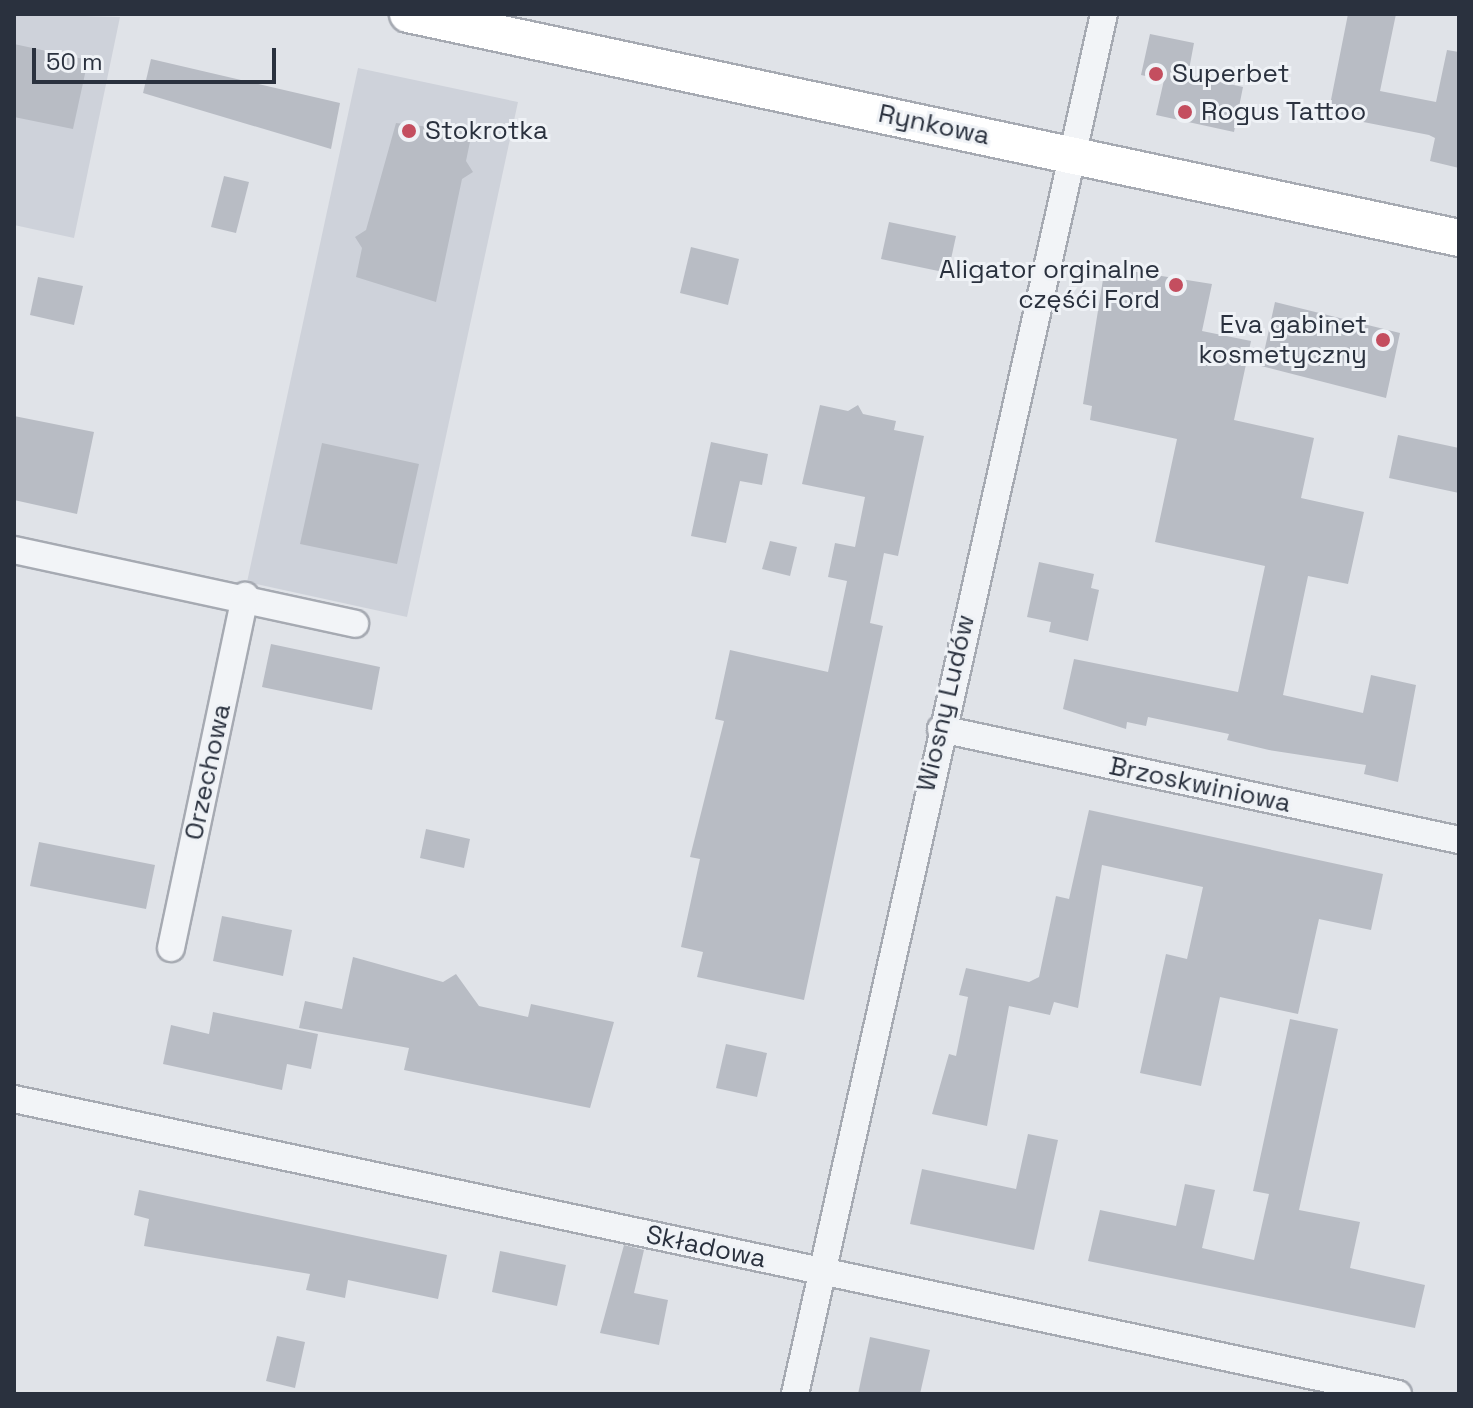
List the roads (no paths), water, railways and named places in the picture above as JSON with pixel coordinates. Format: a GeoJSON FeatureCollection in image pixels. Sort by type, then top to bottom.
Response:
{"type":"FeatureCollection","features":[{"type":"Feature","properties":{"kind":"street","name":"Rynkowa"},"geometry":{"type":"LineString","coordinates":[[408,14],[1459,238]]}},
{"type":"Feature","properties":{"kind":"street","name":"Wiosny Ludów"},"geometry":{"type":"LineString","coordinates":[[795,1394],[941,729],[1104,14]]}},
{"type":"Feature","properties":{"kind":"street"},"geometry":{"type":"LineString","coordinates":[[14,550],[245,596],[355,624]]}},
{"type":"Feature","properties":{"kind":"street","name":"Orzechowa"},"geometry":{"type":"LineString","coordinates":[[171,948],[245,596]]}},
{"type":"Feature","properties":{"kind":"street","name":"Brzoskwiniowa"},"geometry":{"type":"LineString","coordinates":[[941,729],[1459,840]]}},
{"type":"Feature","properties":{"kind":"street","name":"Składowa"},"geometry":{"type":"LineString","coordinates":[[14,1099],[1398,1394]]}},
{"type":"Feature","properties":{"kind":"place","name":"Superbet"},"geometry":{"type":"Point","coordinates":[1156,74]}},
{"type":"Feature","properties":{"kind":"place","name":"Rogus Tattoo"},"geometry":{"type":"Point","coordinates":[1185,112]}},
{"type":"Feature","properties":{"kind":"place","name":"Stokrotka"},"geometry":{"type":"Point","coordinates":[409,131]}},
{"type":"Feature","properties":{"kind":"place","name":"Aligator orginalne częśći Ford"},"geometry":{"type":"Point","coordinates":[1176,285]}},
{"type":"Feature","properties":{"kind":"place","name":"Eva gabinet kosmetyczny"},"geometry":{"type":"Point","coordinates":[1383,340]}}]}
